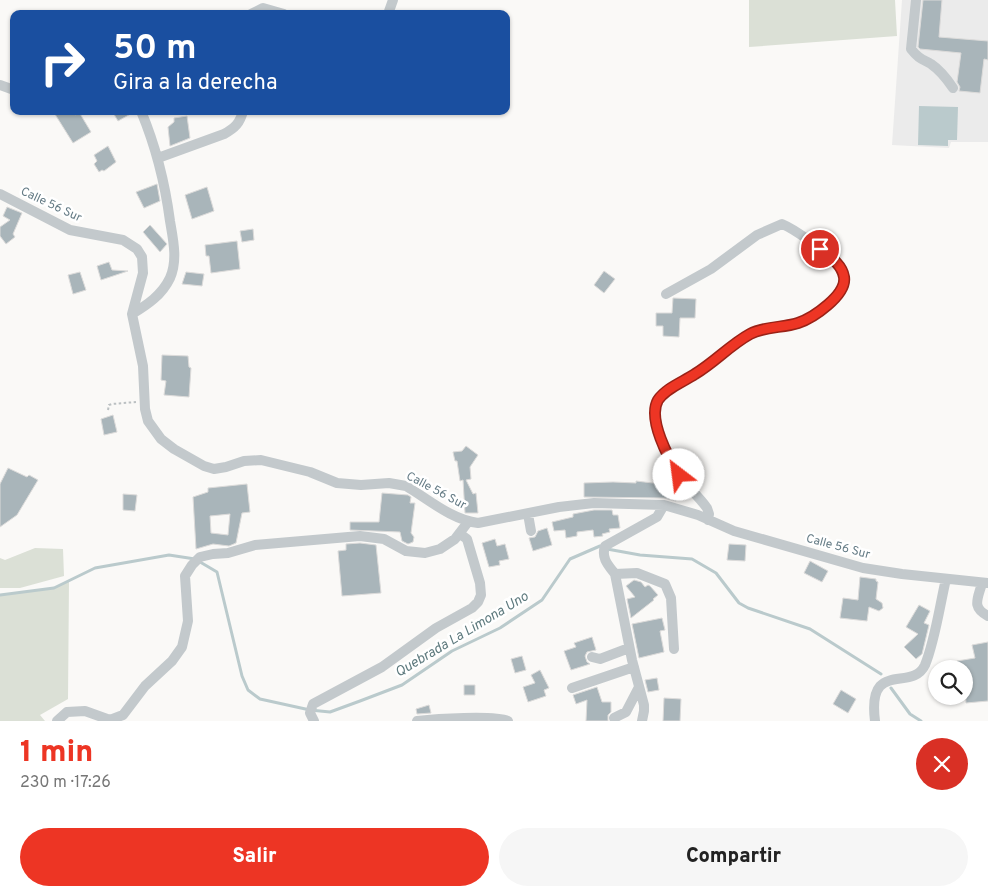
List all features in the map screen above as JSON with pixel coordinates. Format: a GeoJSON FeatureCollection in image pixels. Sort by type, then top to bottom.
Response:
{"type":"FeatureCollection","features":[{"type":"Feature","properties":{"kind":"street"},"geometry":{"type":"LineString","coordinates":[[916,0],[912,49],[919,58],[932,65],[954,88]]}},
{"type":"Feature","properties":{"kind":"street"},"geometry":{"type":"LineString","coordinates":[[132,314],[147,306],[159,293],[170,278],[173,269],[174,242],[166,192],[158,158],[142,115]]}},
{"type":"Feature","properties":{"kind":"street"},"geometry":{"type":"LineString","coordinates":[[158,158],[224,134],[234,128],[242,115]]}},
{"type":"Feature","properties":{"kind":"street","name":"Calle 56 Sur"},"geometry":{"type":"LineString","coordinates":[[0,194],[70,230],[123,240],[137,249],[142,257],[142,273],[132,314],[143,366],[144,402],[148,422],[160,439],[204,466],[214,469],[226,468],[244,461],[261,460],[310,472],[338,482],[361,485],[398,483],[454,515],[468,522],[478,523],[559,507],[594,504],[664,505],[679,508],[734,531],[888,577],[946,579],[985,583]]}},
{"type":"Feature","properties":{"kind":"street"},"geometry":{"type":"LineString","coordinates":[[666,294],[711,269],[757,235],[782,224],[792,228],[834,260],[844,275],[844,281],[839,293],[822,310],[810,318],[791,325],[751,334],[737,342],[696,374],[667,392],[658,400],[656,408],[657,424],[667,454],[682,480],[707,508],[708,520]]}},
{"type":"Feature","properties":{"kind":"street"},"geometry":{"type":"LineString","coordinates":[[642,721],[644,711],[639,687],[615,574],[606,564],[604,556],[605,546],[657,517],[664,505]]}},
{"type":"Feature","properties":{"kind":"street"},"geometry":{"type":"LineString","coordinates":[[528,514],[531,531]]}},
{"type":"Feature","properties":{"kind":"street"},"geometry":{"type":"LineString","coordinates":[[57,721],[67,712],[85,711],[110,720],[123,716],[145,686],[172,661],[182,647],[188,620],[185,576],[192,565],[200,558],[213,554],[228,553],[255,545],[360,536],[384,539],[406,551],[425,553],[440,549],[455,539],[468,522]]}},
{"type":"Feature","properties":{"kind":"street"},"geometry":{"type":"LineString","coordinates":[[314,721],[310,713],[313,704],[382,667],[436,628],[472,608],[478,602],[481,595],[480,583],[467,539],[460,534]]}},
{"type":"Feature","properties":{"kind":"street"},"geometry":{"type":"LineString","coordinates":[[615,574],[637,574],[666,584],[671,598],[674,649]]}},
{"type":"Feature","properties":{"kind":"street"},"geometry":{"type":"LineString","coordinates":[[876,721],[875,697],[884,682],[890,679],[914,676],[921,672],[925,665],[946,579]]}},
{"type":"Feature","properties":{"kind":"street"},"geometry":{"type":"LineString","coordinates":[[985,583],[976,604],[978,609],[988,616]]}},
{"type":"Feature","properties":{"kind":"street"},"geometry":{"type":"LineString","coordinates":[[592,657],[600,658],[630,648]]}},
{"type":"Feature","properties":{"kind":"street"},"geometry":{"type":"LineString","coordinates":[[572,688],[634,667]]}},
{"type":"Feature","properties":{"kind":"street"},"geometry":{"type":"LineString","coordinates":[[614,718],[626,712],[639,687]]}},
{"type":"Feature","properties":{"kind":"street"},"geometry":{"type":"LineString","coordinates":[[418,721],[498,718],[508,721]]}},
{"type":"Feature","properties":{"kind":"path"},"geometry":{"type":"LineString","coordinates":[[108,410],[109,405],[112,404],[144,402]]}},
{"type":"Feature","properties":{"kind":"shaded area"},"geometry":{"type":"Polygon","coordinates":[[[749,0],[895,0],[897,36],[749,47],[749,0]]]}},
{"type":"Feature","properties":{"kind":"shaded area"},"geometry":{"type":"Polygon","coordinates":[[[902,0],[988,0],[988,142],[951,142],[949,148],[892,145],[902,0]]]}},
{"type":"Feature","properties":{"kind":"shaded area"},"geometry":{"type":"Polygon","coordinates":[[[919,106],[958,107],[957,140],[948,140],[948,146],[918,145],[919,106]]]}},
{"type":"Feature","properties":{"kind":"shaded area"},"geometry":{"type":"Polygon","coordinates":[[[35,548],[63,549],[64,576],[20,588],[0,588],[0,558],[5,560],[35,548]]]}},
{"type":"Feature","properties":{"kind":"shaded area"},"geometry":{"type":"Polygon","coordinates":[[[69,581],[68,699],[40,715],[45,721],[0,721],[0,595],[55,588],[69,581]]]}},
{"type":"Feature","properties":{"kind":"building"},"geometry":{"type":"Polygon","coordinates":[[[923,0],[942,0],[939,37],[988,41],[988,60],[984,59],[980,93],[959,91],[960,87],[957,82],[961,53],[920,49],[918,47],[923,0]]]}},
{"type":"Feature","properties":{"kind":"building"},"geometry":{"type":"Polygon","coordinates":[[[56,115],[81,115],[91,132],[73,143],[56,115]]]}},
{"type":"Feature","properties":{"kind":"building"},"geometry":{"type":"Polygon","coordinates":[[[114,115],[129,115],[118,121],[114,115]]]}},
{"type":"Feature","properties":{"kind":"building"},"geometry":{"type":"Polygon","coordinates":[[[187,116],[190,138],[170,146],[168,127],[174,122],[174,118],[187,116]]]}},
{"type":"Feature","properties":{"kind":"building"},"geometry":{"type":"Polygon","coordinates":[[[108,146],[116,162],[104,171],[99,172],[94,164],[97,161],[94,155],[108,146]]]}},
{"type":"Feature","properties":{"kind":"building"},"geometry":{"type":"Polygon","coordinates":[[[157,184],[160,201],[144,208],[136,192],[157,184]]]}},
{"type":"Feature","properties":{"kind":"building"},"geometry":{"type":"Polygon","coordinates":[[[207,187],[214,211],[192,219],[185,195],[207,187]]]}},
{"type":"Feature","properties":{"kind":"building"},"geometry":{"type":"Polygon","coordinates":[[[7,207],[22,213],[13,234],[15,237],[6,244],[0,236],[0,227],[10,220],[3,216],[7,207]]]}},
{"type":"Feature","properties":{"kind":"building"},"geometry":{"type":"Polygon","coordinates":[[[150,225],[167,244],[160,252],[143,232],[150,225]]]}},
{"type":"Feature","properties":{"kind":"building"},"geometry":{"type":"Polygon","coordinates":[[[253,229],[254,240],[242,242],[240,231],[253,229]]]}},
{"type":"Feature","properties":{"kind":"building"},"geometry":{"type":"Polygon","coordinates":[[[237,241],[240,269],[211,273],[209,256],[206,256],[205,245],[237,241]]]}},
{"type":"Feature","properties":{"kind":"building"},"geometry":{"type":"Polygon","coordinates":[[[109,262],[112,270],[128,271],[101,280],[97,266],[109,262]]]}},
{"type":"Feature","properties":{"kind":"building"},"geometry":{"type":"Polygon","coordinates":[[[604,271],[615,279],[604,293],[594,285],[604,271]]]}},
{"type":"Feature","properties":{"kind":"building"},"geometry":{"type":"Polygon","coordinates":[[[80,272],[86,290],[73,294],[68,275],[80,272]]]}},
{"type":"Feature","properties":{"kind":"building"},"geometry":{"type":"Polygon","coordinates":[[[186,272],[204,274],[202,286],[182,284],[186,272]]]}},
{"type":"Feature","properties":{"kind":"building"},"geometry":{"type":"Polygon","coordinates":[[[673,298],[696,299],[695,318],[680,318],[679,337],[663,336],[663,326],[656,326],[656,313],[672,313],[673,298]]]}},
{"type":"Feature","properties":{"kind":"building"},"geometry":{"type":"Polygon","coordinates":[[[162,355],[188,356],[189,367],[191,368],[189,397],[164,395],[166,381],[161,380],[162,355]]]}},
{"type":"Feature","properties":{"kind":"building"},"geometry":{"type":"Polygon","coordinates":[[[113,415],[117,432],[104,435],[101,419],[113,415]]]}},
{"type":"Feature","properties":{"kind":"building"},"geometry":{"type":"Polygon","coordinates":[[[466,446],[478,455],[470,467],[471,479],[466,480],[473,494],[476,493],[478,513],[465,513],[463,480],[460,481],[457,461],[455,461],[453,452],[462,451],[466,446]]]}},
{"type":"Feature","properties":{"kind":"building"},"geometry":{"type":"Polygon","coordinates":[[[8,468],[38,480],[17,515],[0,527],[0,484],[8,468]]]}},
{"type":"Feature","properties":{"kind":"building"},"geometry":{"type":"Polygon","coordinates":[[[636,481],[678,486],[676,501],[664,498],[584,497],[584,483],[636,483],[636,481]]]}},
{"type":"Feature","properties":{"kind":"building"},"geometry":{"type":"Polygon","coordinates":[[[247,484],[250,512],[242,513],[236,543],[229,546],[213,544],[196,549],[193,497],[208,492],[208,488],[247,484]],[[230,514],[210,516],[211,533],[228,535],[230,514]]]}},
{"type":"Feature","properties":{"kind":"building"},"geometry":{"type":"Polygon","coordinates":[[[382,493],[408,495],[411,497],[410,503],[415,503],[411,533],[414,537],[413,542],[408,544],[402,541],[400,532],[350,530],[350,522],[379,522],[382,493]]]}},
{"type":"Feature","properties":{"kind":"building"},"geometry":{"type":"Polygon","coordinates":[[[123,494],[137,495],[135,511],[123,510],[123,494]]]}},
{"type":"Feature","properties":{"kind":"building"},"geometry":{"type":"Polygon","coordinates":[[[594,510],[612,510],[613,515],[618,515],[620,528],[609,529],[610,532],[602,534],[603,536],[594,537],[593,530],[577,532],[577,536],[566,538],[565,530],[554,531],[552,522],[573,517],[573,514],[594,510]]]}},
{"type":"Feature","properties":{"kind":"building"},"geometry":{"type":"Polygon","coordinates":[[[547,528],[552,545],[533,551],[529,538],[535,537],[538,531],[547,528]]]}},
{"type":"Feature","properties":{"kind":"building"},"geometry":{"type":"Polygon","coordinates":[[[495,539],[497,546],[505,544],[509,559],[499,561],[500,565],[489,567],[482,543],[495,539]]]}},
{"type":"Feature","properties":{"kind":"building"},"geometry":{"type":"Polygon","coordinates":[[[346,544],[376,545],[381,593],[342,596],[338,551],[346,550],[346,544]]]}},
{"type":"Feature","properties":{"kind":"building"},"geometry":{"type":"Polygon","coordinates":[[[729,544],[746,545],[745,561],[727,560],[729,544]]]}},
{"type":"Feature","properties":{"kind":"building"},"geometry":{"type":"Polygon","coordinates":[[[810,561],[828,571],[822,582],[804,573],[810,561]]]}},
{"type":"Feature","properties":{"kind":"building"},"geometry":{"type":"Polygon","coordinates":[[[860,577],[876,579],[878,582],[876,599],[882,603],[883,608],[879,611],[869,607],[867,621],[840,618],[843,598],[858,600],[860,577]]]}},
{"type":"Feature","properties":{"kind":"building"},"geometry":{"type":"Polygon","coordinates":[[[634,580],[641,582],[645,587],[650,586],[658,595],[631,618],[627,599],[635,597],[626,586],[634,580]]]}},
{"type":"Feature","properties":{"kind":"building"},"geometry":{"type":"Polygon","coordinates":[[[919,605],[930,611],[924,623],[929,625],[922,654],[916,659],[904,647],[918,634],[906,627],[919,605]]]}},
{"type":"Feature","properties":{"kind":"building"},"geometry":{"type":"Polygon","coordinates":[[[662,618],[665,630],[660,631],[664,652],[639,658],[632,624],[662,618]]]}},
{"type":"Feature","properties":{"kind":"building"},"geometry":{"type":"Polygon","coordinates":[[[592,637],[596,650],[587,652],[585,656],[590,664],[571,670],[564,651],[576,647],[574,643],[592,637]]]}},
{"type":"Feature","properties":{"kind":"building"},"geometry":{"type":"Polygon","coordinates":[[[988,642],[988,701],[973,702],[973,660],[963,660],[975,658],[972,645],[988,642]]]}},
{"type":"Feature","properties":{"kind":"building"},"geometry":{"type":"Polygon","coordinates":[[[522,656],[526,670],[515,673],[511,659],[522,656]]]}},
{"type":"Feature","properties":{"kind":"building"},"geometry":{"type":"Polygon","coordinates":[[[540,670],[549,688],[544,690],[546,696],[528,702],[523,687],[535,683],[531,675],[540,670]]]}},
{"type":"Feature","properties":{"kind":"building"},"geometry":{"type":"Polygon","coordinates":[[[657,678],[659,690],[648,692],[645,680],[657,678]]]}},
{"type":"Feature","properties":{"kind":"building"},"geometry":{"type":"Polygon","coordinates":[[[464,685],[475,685],[475,695],[464,695],[464,685]]]}},
{"type":"Feature","properties":{"kind":"building"},"geometry":{"type":"Polygon","coordinates":[[[597,687],[602,702],[611,702],[611,712],[608,715],[608,721],[586,721],[587,700],[576,704],[573,695],[597,687]]]}},
{"type":"Feature","properties":{"kind":"building"},"geometry":{"type":"Polygon","coordinates":[[[841,690],[856,699],[848,713],[833,704],[841,690]]]}},
{"type":"Feature","properties":{"kind":"building"},"geometry":{"type":"Polygon","coordinates":[[[664,698],[681,699],[680,721],[663,721],[664,698]]]}},
{"type":"Feature","properties":{"kind":"building"},"geometry":{"type":"Polygon","coordinates":[[[429,705],[431,713],[417,714],[416,709],[429,705]]]}},
{"type":"Feature","properties":{"kind":"waterway","name":"Quebrada La Limona Uno"},"geometry":{"type":"LineString","coordinates":[[0,595],[54,588],[95,568],[169,555],[195,559],[217,572],[242,676],[248,690],[260,699],[310,710],[330,712],[402,685],[452,651],[500,628],[542,600],[570,559],[600,546]]}},
{"type":"Feature","properties":{"kind":"waterway","name":"Quebrada La Limona Uno"},"geometry":{"type":"LineString","coordinates":[[607,549],[640,555],[692,559],[716,573],[739,603],[748,608],[810,629],[881,674]]}},
{"type":"Feature","properties":{"kind":"waterway","name":"Quebrada La Limona Uno"},"geometry":{"type":"LineString","coordinates":[[891,688],[910,714],[921,721]]}},
{"type":"Feature","properties":{"kind":"route"},"geometry":{"type":"LineString","coordinates":[[679,475],[667,454],[658,430],[656,416],[658,400],[680,383],[696,374],[737,342],[751,334],[770,328],[798,323],[810,318],[832,301],[839,293],[844,281],[844,275],[834,260],[820,249]]}}]}
